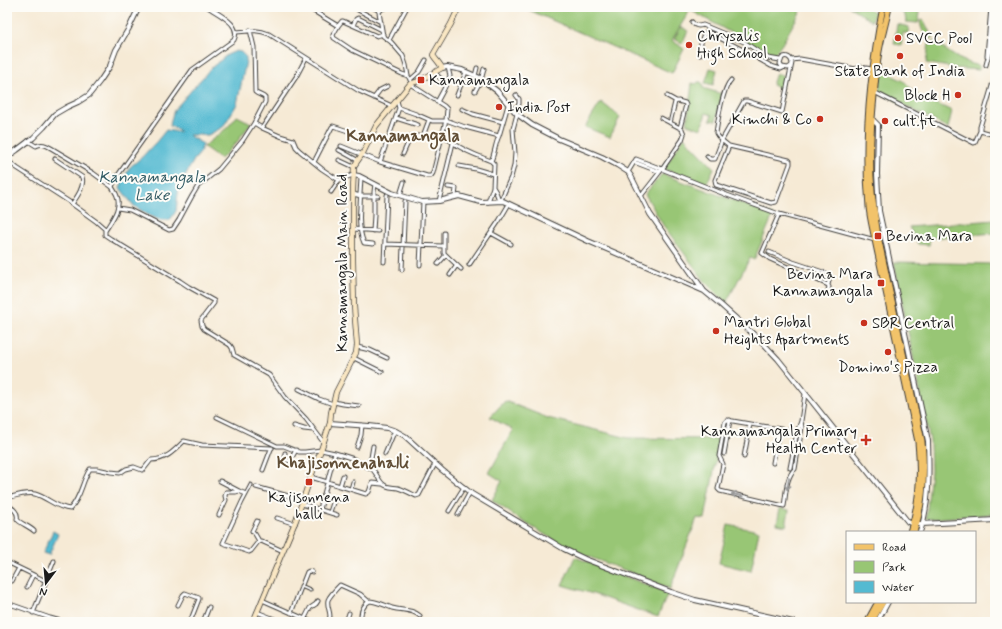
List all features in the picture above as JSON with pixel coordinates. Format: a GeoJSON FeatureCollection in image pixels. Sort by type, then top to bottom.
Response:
{"type":"FeatureCollection","features":[{"type":"Feature","properties":{"kind":"main road"},"geometry":{"type":"LineString","coordinates":[[442,68],[433,55],[459,7]]}},
{"type":"Feature","properties":{"kind":"main road"},"geometry":{"type":"LineString","coordinates":[[889,7],[883,22],[872,72],[871,175],[878,236],[922,442],[924,458],[923,486],[915,524],[911,531]]}},
{"type":"Feature","properties":{"kind":"main road"},"geometry":{"type":"LineString","coordinates":[[883,8],[883,22],[868,115],[867,178],[869,208],[875,240],[918,442],[920,458],[919,486],[914,531]]}},
{"type":"Feature","properties":{"kind":"main road","name":"Kannamangala Main Road"},"geometry":{"type":"LineString","coordinates":[[253,622],[295,524],[324,443],[330,423],[336,392],[356,353],[353,228],[354,167],[376,126],[411,83],[421,80],[442,68]]}},
{"type":"Feature","properties":{"kind":"main road"},"geometry":{"type":"LineString","coordinates":[[867,622],[877,603]]}},
{"type":"Feature","properties":{"kind":"main road"},"geometry":{"type":"LineString","coordinates":[[871,622],[881,603]]}},
{"type":"Feature","properties":{"kind":"street"},"geometry":{"type":"LineString","coordinates":[[139,7],[116,50],[110,66],[89,95],[55,114],[28,142],[7,158],[17,168],[97,222],[105,229],[105,235],[193,290],[214,301],[201,320],[204,329],[230,346],[234,355],[269,375],[285,397],[306,419],[324,443]]}},
{"type":"Feature","properties":{"kind":"street"},"geometry":{"type":"LineString","coordinates":[[112,187],[116,178],[192,70],[234,40],[237,32],[234,26],[208,7]]}},
{"type":"Feature","properties":{"kind":"street"},"geometry":{"type":"LineString","coordinates":[[307,7],[338,26]]}},
{"type":"Feature","properties":{"kind":"street"},"geometry":{"type":"LineString","coordinates":[[341,146],[380,162],[431,176],[446,120],[447,109],[411,83],[403,56],[389,40],[385,38],[379,12],[372,7]]}},
{"type":"Feature","properties":{"kind":"street"},"geometry":{"type":"LineString","coordinates":[[379,12],[387,7]]}},
{"type":"Feature","properties":{"kind":"street"},"geometry":{"type":"LineString","coordinates":[[389,40],[407,7]]}},
{"type":"Feature","properties":{"kind":"street"},"geometry":{"type":"LineString","coordinates":[[991,7],[986,66],[990,50],[995,7]]}},
{"type":"Feature","properties":{"kind":"street"},"geometry":{"type":"LineString","coordinates":[[358,10],[381,22]]}},
{"type":"Feature","properties":{"kind":"street"},"geometry":{"type":"LineString","coordinates":[[353,25],[358,18],[382,30]]}},
{"type":"Feature","properties":{"kind":"street"},"geometry":{"type":"LineString","coordinates":[[383,34],[377,36],[342,21],[333,35],[334,38],[352,50],[408,76]]}},
{"type":"Feature","properties":{"kind":"street"},"geometry":{"type":"LineString","coordinates":[[692,22],[695,26],[703,25],[744,42],[768,58],[780,60]]}},
{"type":"Feature","properties":{"kind":"street"},"geometry":{"type":"LineString","coordinates":[[237,32],[250,30],[261,31],[269,34],[359,92],[392,106]]}},
{"type":"Feature","properties":{"kind":"street"},"geometry":{"type":"LineString","coordinates":[[118,208],[130,210],[169,230],[173,229],[198,186],[219,169],[243,140],[265,102],[265,98],[255,92],[254,47],[250,30]]}},
{"type":"Feature","properties":{"kind":"street"},"geometry":{"type":"LineString","coordinates":[[700,55],[703,36],[708,32],[770,66],[780,69],[791,66]]}},
{"type":"Feature","properties":{"kind":"street"},"geometry":{"type":"LineString","coordinates":[[780,60],[787,56],[792,60],[800,59],[872,72]]}},
{"type":"Feature","properties":{"kind":"street"},"geometry":{"type":"LineString","coordinates":[[262,128],[296,77],[306,58]]}},
{"type":"Feature","properties":{"kind":"street"},"geometry":{"type":"LineString","coordinates":[[770,66],[772,58]]}},
{"type":"Feature","properties":{"kind":"street"},"geometry":{"type":"LineString","coordinates":[[411,83],[426,60]]}},
{"type":"Feature","properties":{"kind":"street"},"geometry":{"type":"LineString","coordinates":[[780,60],[780,64],[784,68]]}},
{"type":"Feature","properties":{"kind":"street"},"geometry":{"type":"LineString","coordinates":[[708,156],[710,159],[715,159],[722,140],[744,101],[782,112],[792,60]]}},
{"type":"Feature","properties":{"kind":"street"},"geometry":{"type":"LineString","coordinates":[[437,102],[450,76],[448,67]]}},
{"type":"Feature","properties":{"kind":"street","name":"Kannamangala Main Road"},"geometry":{"type":"LineString","coordinates":[[442,68],[455,68],[475,76],[497,91],[515,112],[532,125],[559,139],[602,157],[628,172],[646,208],[704,291],[765,345],[901,514],[908,522],[915,524]]}},
{"type":"Feature","properties":{"kind":"street"},"geometry":{"type":"LineString","coordinates":[[475,76],[477,68]]}},
{"type":"Feature","properties":{"kind":"street"},"geometry":{"type":"LineString","coordinates":[[475,91],[481,80],[484,68]]}},
{"type":"Feature","properties":{"kind":"street"},"geometry":{"type":"LineString","coordinates":[[434,72],[441,79],[447,82]]}},
{"type":"Feature","properties":{"kind":"street"},"geometry":{"type":"LineString","coordinates":[[458,95],[466,72]]}},
{"type":"Feature","properties":{"kind":"street"},"geometry":{"type":"LineString","coordinates":[[729,146],[715,180],[716,185],[771,203],[776,202],[790,164],[789,160],[729,146],[718,137],[716,133],[725,87],[731,80]]}},
{"type":"Feature","properties":{"kind":"street"},"geometry":{"type":"LineString","coordinates":[[374,98],[380,90],[388,86]]}},
{"type":"Feature","properties":{"kind":"street"},"geometry":{"type":"LineString","coordinates":[[872,91],[972,143],[975,142],[980,131],[992,86],[995,86]]}},
{"type":"Feature","properties":{"kind":"street"},"geometry":{"type":"LineString","coordinates":[[500,200],[511,177],[514,166],[515,153],[513,129],[515,112],[519,104],[519,99],[516,95]]}},
{"type":"Feature","properties":{"kind":"street"},"geometry":{"type":"LineString","coordinates":[[667,96],[686,104],[680,128]]}},
{"type":"Feature","properties":{"kind":"street"},"geometry":{"type":"LineString","coordinates":[[380,162],[399,108],[397,101]]}},
{"type":"Feature","properties":{"kind":"street"},"geometry":{"type":"LineString","coordinates":[[670,122],[676,101]]}},
{"type":"Feature","properties":{"kind":"street"},"geometry":{"type":"LineString","coordinates":[[491,161],[508,105]]}},
{"type":"Feature","properties":{"kind":"street"},"geometry":{"type":"LineString","coordinates":[[399,108],[429,120],[437,122],[446,120],[464,127],[499,136]]}},
{"type":"Feature","properties":{"kind":"street"},"geometry":{"type":"LineString","coordinates":[[462,109],[473,114],[503,122]]}},
{"type":"Feature","properties":{"kind":"street"},"geometry":{"type":"LineString","coordinates":[[396,118],[418,125]]}},
{"type":"Feature","properties":{"kind":"street"},"geometry":{"type":"LineString","coordinates":[[641,196],[683,138],[684,132],[680,128],[661,118]]}},
{"type":"Feature","properties":{"kind":"street"},"geometry":{"type":"LineString","coordinates":[[872,119],[878,125],[877,175],[879,211],[928,441],[929,472],[927,500],[920,531]]}},
{"type":"Feature","properties":{"kind":"street"},"geometry":{"type":"LineString","coordinates":[[403,154],[411,136],[423,136],[429,120]]}},
{"type":"Feature","properties":{"kind":"street"},"geometry":{"type":"LineString","coordinates":[[254,123],[280,136],[293,140],[296,147],[300,151],[322,169],[339,180]]}},
{"type":"Feature","properties":{"kind":"street"},"geometry":{"type":"LineString","coordinates":[[314,162],[333,126],[348,131]]}},
{"type":"Feature","properties":{"kind":"street"},"geometry":{"type":"LineString","coordinates":[[980,131],[994,135],[995,128]]}},
{"type":"Feature","properties":{"kind":"street"},"geometry":{"type":"LineString","coordinates":[[442,134],[466,151],[491,161],[494,164],[493,187],[488,202]]}},
{"type":"Feature","properties":{"kind":"street"},"geometry":{"type":"LineString","coordinates":[[28,142],[36,146],[40,144],[51,148],[93,173],[112,187],[117,195],[118,208],[105,232]]}},
{"type":"Feature","properties":{"kind":"street"},"geometry":{"type":"LineString","coordinates":[[439,201],[453,143]]}},
{"type":"Feature","properties":{"kind":"street"},"geometry":{"type":"LineString","coordinates":[[338,150],[357,160]]}},
{"type":"Feature","properties":{"kind":"street"},"geometry":{"type":"LineString","coordinates":[[55,159],[82,177],[84,182],[72,204]]}},
{"type":"Feature","properties":{"kind":"street"},"geometry":{"type":"LineString","coordinates":[[628,172],[636,159],[661,170],[779,214],[875,240]]}},
{"type":"Feature","properties":{"kind":"street"},"geometry":{"type":"LineString","coordinates":[[339,160],[354,167]]}},
{"type":"Feature","properties":{"kind":"street"},"geometry":{"type":"LineString","coordinates":[[459,166],[493,174]]}},
{"type":"Feature","properties":{"kind":"street"},"geometry":{"type":"LineString","coordinates":[[331,192],[339,180],[353,175],[392,193],[417,201],[439,201],[462,196],[481,202],[500,200],[588,241],[704,291]]}},
{"type":"Feature","properties":{"kind":"street"},"geometry":{"type":"LineString","coordinates":[[871,175],[877,175]]}},
{"type":"Feature","properties":{"kind":"street"},"geometry":{"type":"LineString","coordinates":[[361,178],[361,236],[364,243],[373,244]]}},
{"type":"Feature","properties":{"kind":"street"},"geometry":{"type":"LineString","coordinates":[[400,195],[404,182]]}},
{"type":"Feature","properties":{"kind":"street"},"geometry":{"type":"LineString","coordinates":[[373,231],[375,184]]}},
{"type":"Feature","properties":{"kind":"street"},"geometry":{"type":"LineString","coordinates":[[448,187],[456,188],[455,197]]}},
{"type":"Feature","properties":{"kind":"street"},"geometry":{"type":"LineString","coordinates":[[493,187],[500,200]]}},
{"type":"Feature","properties":{"kind":"street"},"geometry":{"type":"LineString","coordinates":[[353,194],[361,196],[378,196]]}},
{"type":"Feature","properties":{"kind":"street"},"geometry":{"type":"LineString","coordinates":[[384,262],[387,194]]}},
{"type":"Feature","properties":{"kind":"street"},"geometry":{"type":"LineString","coordinates":[[402,270],[405,201]]}},
{"type":"Feature","properties":{"kind":"street"},"geometry":{"type":"LineString","coordinates":[[420,265],[423,202]]}},
{"type":"Feature","properties":{"kind":"street"},"geometry":{"type":"LineString","coordinates":[[469,265],[509,204]]}},
{"type":"Feature","properties":{"kind":"street"},"geometry":{"type":"LineString","coordinates":[[779,214],[762,253],[828,285]]}},
{"type":"Feature","properties":{"kind":"street"},"geometry":{"type":"LineString","coordinates":[[353,228],[378,231]]}},
{"type":"Feature","properties":{"kind":"street"},"geometry":{"type":"LineString","coordinates":[[444,233],[444,253],[461,269]]}},
{"type":"Feature","properties":{"kind":"street"},"geometry":{"type":"LineString","coordinates":[[491,233],[511,244]]}},
{"type":"Feature","properties":{"kind":"street"},"geometry":{"type":"LineString","coordinates":[[385,244],[443,246]]}},
{"type":"Feature","properties":{"kind":"street"},"geometry":{"type":"LineString","coordinates":[[769,252],[829,274],[829,288],[827,293]]}},
{"type":"Feature","properties":{"kind":"street"},"geometry":{"type":"LineString","coordinates":[[438,264],[446,255]]}},
{"type":"Feature","properties":{"kind":"street"},"geometry":{"type":"LineString","coordinates":[[450,275],[457,265]]}},
{"type":"Feature","properties":{"kind":"street"},"geometry":{"type":"LineString","coordinates":[[357,347],[370,350],[387,358]]}},
{"type":"Feature","properties":{"kind":"street"},"geometry":{"type":"LineString","coordinates":[[354,358],[382,372]]}},
{"type":"Feature","properties":{"kind":"street"},"geometry":{"type":"LineString","coordinates":[[299,389],[319,399],[334,403],[359,406]]}},
{"type":"Feature","properties":{"kind":"street"},"geometry":{"type":"LineString","coordinates":[[790,468],[796,432],[800,421],[805,394]]}},
{"type":"Feature","properties":{"kind":"street"},"geometry":{"type":"LineString","coordinates":[[218,417],[278,446]]}},
{"type":"Feature","properties":{"kind":"street"},"geometry":{"type":"LineString","coordinates":[[796,432],[730,420],[725,422],[719,456],[723,464],[718,489],[720,491],[784,506],[789,476],[795,469],[802,427],[800,421]]}},
{"type":"Feature","properties":{"kind":"street"},"geometry":{"type":"LineString","coordinates":[[724,454],[730,420]]}},
{"type":"Feature","properties":{"kind":"street"},"geometry":{"type":"LineString","coordinates":[[330,423],[362,425],[395,430],[405,436],[435,464],[470,492],[564,549],[585,559],[696,600],[793,622]]}},
{"type":"Feature","properties":{"kind":"street"},"geometry":{"type":"LineString","coordinates":[[744,457],[750,424]]}},
{"type":"Feature","properties":{"kind":"street"},"geometry":{"type":"LineString","coordinates":[[357,447],[362,425]]}},
{"type":"Feature","properties":{"kind":"street"},"geometry":{"type":"LineString","coordinates":[[294,426],[313,430]]}},
{"type":"Feature","properties":{"kind":"street"},"geometry":{"type":"LineString","coordinates":[[773,463],[779,429]]}},
{"type":"Feature","properties":{"kind":"street"},"geometry":{"type":"LineString","coordinates":[[385,454],[395,430]]}},
{"type":"Feature","properties":{"kind":"street"},"geometry":{"type":"LineString","coordinates":[[7,498],[35,494],[62,508],[70,509],[77,500],[85,477],[90,469],[120,473],[126,469],[134,467],[142,470],[151,460],[158,460],[170,455],[184,441],[202,445],[272,448],[284,446],[305,452],[321,450],[335,453],[354,458],[360,464],[374,470],[382,484]]}},
{"type":"Feature","properties":{"kind":"street"},"geometry":{"type":"LineString","coordinates":[[366,466],[371,458],[373,446]]}},
{"type":"Feature","properties":{"kind":"street"},"geometry":{"type":"LineString","coordinates":[[263,470],[272,448]]}},
{"type":"Feature","properties":{"kind":"street"},"geometry":{"type":"LineString","coordinates":[[285,453],[284,459],[290,461],[296,450]]}},
{"type":"Feature","properties":{"kind":"street"},"geometry":{"type":"LineString","coordinates":[[320,509],[335,453]]}},
{"type":"Feature","properties":{"kind":"street"},"geometry":{"type":"LineString","coordinates":[[311,477],[367,494],[372,483],[398,488],[418,496],[435,464]]}},
{"type":"Feature","properties":{"kind":"street"},"geometry":{"type":"LineString","coordinates":[[340,486],[343,476]]}},
{"type":"Feature","properties":{"kind":"street"},"geometry":{"type":"LineString","coordinates":[[220,481],[246,494]]}},
{"type":"Feature","properties":{"kind":"street"},"geometry":{"type":"LineString","coordinates":[[351,489],[353,482]]}},
{"type":"Feature","properties":{"kind":"street"},"geometry":{"type":"LineString","coordinates":[[251,485],[223,543],[249,552],[258,541]]}},
{"type":"Feature","properties":{"kind":"street"},"geometry":{"type":"LineString","coordinates":[[256,487],[337,514]]}},
{"type":"Feature","properties":{"kind":"street"},"geometry":{"type":"LineString","coordinates":[[449,511],[464,487]]}},
{"type":"Feature","properties":{"kind":"street"},"geometry":{"type":"LineString","coordinates":[[219,515],[226,500],[226,492],[239,491]]}},
{"type":"Feature","properties":{"kind":"street"},"geometry":{"type":"LineString","coordinates":[[458,514],[470,492]]}},
{"type":"Feature","properties":{"kind":"street"},"geometry":{"type":"LineString","coordinates":[[330,512],[334,500]]}},
{"type":"Feature","properties":{"kind":"street"},"geometry":{"type":"LineString","coordinates":[[7,506],[17,512],[18,521],[26,524],[34,531]]}},
{"type":"Feature","properties":{"kind":"street"},"geometry":{"type":"LineString","coordinates":[[277,518],[295,524]]}},
{"type":"Feature","properties":{"kind":"street"},"geometry":{"type":"LineString","coordinates":[[915,524],[995,520]]}},
{"type":"Feature","properties":{"kind":"street"},"geometry":{"type":"LineString","coordinates":[[256,521],[252,531],[258,541]]}},
{"type":"Feature","properties":{"kind":"street"},"geometry":{"type":"LineString","coordinates":[[258,541],[283,551]]}},
{"type":"Feature","properties":{"kind":"street"},"geometry":{"type":"LineString","coordinates":[[33,612],[54,561]]}},
{"type":"Feature","properties":{"kind":"street"},"geometry":{"type":"LineString","coordinates":[[7,562],[46,581]]}},
{"type":"Feature","properties":{"kind":"street"},"geometry":{"type":"LineString","coordinates":[[12,581],[19,568]]}},
{"type":"Feature","properties":{"kind":"street"},"geometry":{"type":"LineString","coordinates":[[291,613],[307,572],[312,572]]}},
{"type":"Feature","properties":{"kind":"street"},"geometry":{"type":"LineString","coordinates":[[27,587],[32,575]]}},
{"type":"Feature","properties":{"kind":"street"},"geometry":{"type":"LineString","coordinates":[[327,622],[330,619],[328,600],[340,585],[360,594],[368,601],[394,608],[410,610],[416,612],[420,616]]}},
{"type":"Feature","properties":{"kind":"street"},"geometry":{"type":"LineString","coordinates":[[301,586],[310,590]]}},
{"type":"Feature","properties":{"kind":"street"},"geometry":{"type":"LineString","coordinates":[[178,605],[185,593],[199,598],[190,622]]}},
{"type":"Feature","properties":{"kind":"street"},"geometry":{"type":"LineString","coordinates":[[262,600],[312,622]]}},
{"type":"Feature","properties":{"kind":"street"},"geometry":{"type":"LineString","coordinates":[[303,622],[310,608],[318,601]]}},
{"type":"Feature","properties":{"kind":"street"},"geometry":{"type":"LineString","coordinates":[[361,622],[361,614],[368,601]]}},
{"type":"Feature","properties":{"kind":"street"},"geometry":{"type":"LineString","coordinates":[[7,603],[64,622]]}},
{"type":"Feature","properties":{"kind":"street"},"geometry":{"type":"LineString","coordinates":[[877,622],[887,603]]}},
{"type":"Feature","properties":{"kind":"street"},"geometry":{"type":"LineString","coordinates":[[203,622],[209,607]]}},
{"type":"Feature","properties":{"kind":"street"},"geometry":{"type":"LineString","coordinates":[[257,612],[282,622]]}},
{"type":"Feature","properties":{"kind":"street"},"geometry":{"type":"LineString","coordinates":[[346,622],[349,613]]}},
{"type":"Feature","properties":{"kind":"green space"},"geometry":{"type":"Polygon","coordinates":[[[522,7],[803,7],[782,44],[773,56],[690,10],[672,40],[684,49],[672,73],[522,7]]]}},
{"type":"Feature","properties":{"kind":"green space"},"geometry":{"type":"Polygon","coordinates":[[[850,7],[866,7],[875,12],[872,21],[850,7]]]}},
{"type":"Feature","properties":{"kind":"green space"},"geometry":{"type":"Polygon","coordinates":[[[899,7],[916,7],[920,14],[918,23],[906,22],[905,15],[899,7]]]}},
{"type":"Feature","properties":{"kind":"green space"},"geometry":{"type":"Polygon","coordinates":[[[923,20],[933,38],[928,39],[924,33],[920,21],[923,20]]]}},
{"type":"Feature","properties":{"kind":"green space","name":"SVCC Pool"},"geometry":{"type":"Polygon","coordinates":[[[897,24],[909,27],[908,33],[903,33],[901,45],[894,44],[897,24]]]}},
{"type":"Feature","properties":{"kind":"green space"},"geometry":{"type":"Polygon","coordinates":[[[681,27],[688,31],[682,43],[674,39],[681,27]]]}},
{"type":"Feature","properties":{"kind":"green space"},"geometry":{"type":"Polygon","coordinates":[[[936,41],[956,57],[979,66],[979,70],[926,63],[929,44],[936,41]]]}},
{"type":"Feature","properties":{"kind":"green space"},"geometry":{"type":"Polygon","coordinates":[[[881,67],[885,67],[893,76],[904,81],[916,94],[952,111],[948,128],[879,92],[881,67]]]}},
{"type":"Feature","properties":{"kind":"green space"},"geometry":{"type":"Polygon","coordinates":[[[710,68],[717,70],[713,85],[705,83],[710,68]]]}},
{"type":"Feature","properties":{"kind":"green space"},"geometry":{"type":"Polygon","coordinates":[[[776,73],[784,76],[780,88],[772,85],[776,73]]]}},
{"type":"Feature","properties":{"kind":"green space"},"geometry":{"type":"Polygon","coordinates":[[[698,82],[703,84],[703,88],[722,94],[716,121],[710,120],[712,115],[706,113],[701,129],[687,124],[692,83],[696,84],[698,82]]]}},
{"type":"Feature","properties":{"kind":"green space"},"geometry":{"type":"Polygon","coordinates":[[[601,102],[620,117],[610,137],[585,127],[601,102]]]}},
{"type":"Feature","properties":{"kind":"green space"},"geometry":{"type":"Polygon","coordinates":[[[237,116],[251,123],[237,142],[221,159],[204,147],[228,127],[237,116]]]}},
{"type":"Feature","properties":{"kind":"green space"},"geometry":{"type":"Polygon","coordinates":[[[684,137],[714,168],[706,185],[664,169],[684,137]]]}},
{"type":"Feature","properties":{"kind":"green space"},"geometry":{"type":"Polygon","coordinates":[[[662,174],[773,215],[754,260],[750,258],[726,303],[707,284],[663,225],[645,194],[662,174]]]}},
{"type":"Feature","properties":{"kind":"green space"},"geometry":{"type":"Polygon","coordinates":[[[995,220],[995,233],[930,238],[929,245],[918,244],[909,227],[995,220]]]}},
{"type":"Feature","properties":{"kind":"green space"},"geometry":{"type":"Polygon","coordinates":[[[894,262],[995,264],[995,514],[926,519],[931,471],[930,441],[894,262]]]}},
{"type":"Feature","properties":{"kind":"green space"},"geometry":{"type":"Polygon","coordinates":[[[505,401],[548,418],[628,438],[720,439],[705,519],[697,518],[670,589],[573,551],[522,521],[492,500],[502,481],[489,473],[513,430],[490,417],[505,401]]]}},
{"type":"Feature","properties":{"kind":"green space"},"geometry":{"type":"Polygon","coordinates":[[[780,508],[789,510],[786,526],[777,524],[780,508]]]}},
{"type":"Feature","properties":{"kind":"green space"},"geometry":{"type":"Polygon","coordinates":[[[728,525],[759,531],[751,571],[719,563],[728,525]]]}},
{"type":"Feature","properties":{"kind":"green space"},"geometry":{"type":"Polygon","coordinates":[[[575,557],[668,593],[658,617],[593,594],[562,585],[575,557]]]}},
{"type":"Feature","properties":{"kind":"water","name":"Kannamangala Lake"},"geometry":{"type":"Polygon","coordinates":[[[236,51],[241,52],[246,57],[237,104],[223,127],[208,135],[188,135],[203,144],[200,153],[194,160],[179,186],[176,211],[170,220],[161,220],[150,216],[134,206],[120,188],[123,180],[130,167],[142,157],[166,130],[179,132],[179,130],[170,126],[174,110],[211,68],[227,55],[236,51]]]}},
{"type":"Feature","properties":{"kind":"water"},"geometry":{"type":"Polygon","coordinates":[[[53,531],[58,534],[49,555],[43,553],[53,531]]]}},
{"type":"Feature","properties":{"kind":"place","name":"SVCC Pool"},"geometry":{"type":"Point","coordinates":[898,38]}},
{"type":"Feature","properties":{"kind":"place","name":"Chrysalis High School"},"geometry":{"type":"Point","coordinates":[689,45]}},
{"type":"Feature","properties":{"kind":"place","name":"State Bank of India"},"geometry":{"type":"Point","coordinates":[900,56]}},
{"type":"Feature","properties":{"kind":"place","name":"Kannamangala"},"geometry":{"type":"Point","coordinates":[421,80]}},
{"type":"Feature","properties":{"kind":"place","name":"Block H"},"geometry":{"type":"Point","coordinates":[958,95]}},
{"type":"Feature","properties":{"kind":"place","name":"India Post"},"geometry":{"type":"Point","coordinates":[499,107]}},
{"type":"Feature","properties":{"kind":"place","name":"Kimchi & Co"},"geometry":{"type":"Point","coordinates":[820,119]}},
{"type":"Feature","properties":{"kind":"place","name":"cult.fit"},"geometry":{"type":"Point","coordinates":[885,121]}},
{"type":"Feature","properties":{"kind":"place","name":"Bevina Mara"},"geometry":{"type":"Point","coordinates":[878,236]}},
{"type":"Feature","properties":{"kind":"place","name":"Bevina Mara Kannamangala"},"geometry":{"type":"Point","coordinates":[881,283]}},
{"type":"Feature","properties":{"kind":"place","name":"SBR Central"},"geometry":{"type":"Point","coordinates":[864,323]}},
{"type":"Feature","properties":{"kind":"place","name":"Mantri Global Heights Apartments"},"geometry":{"type":"Point","coordinates":[716,331]}},
{"type":"Feature","properties":{"kind":"place","name":"Domino's Pizza"},"geometry":{"type":"Point","coordinates":[888,352]}},
{"type":"Feature","properties":{"kind":"place","name":"Kannamangala Primary Health Center"},"geometry":{"type":"Point","coordinates":[866,440]}},
{"type":"Feature","properties":{"kind":"place","name":"Kajisonnena halli"},"geometry":{"type":"Point","coordinates":[309,482]}},
{"type":"Feature","properties":{"kind":"district","name":"Kannamangala"},"geometry":{"type":"Point","coordinates":[403,135]}},
{"type":"Feature","properties":{"kind":"district","name":"Khajisonnenahalli"},"geometry":{"type":"Point","coordinates":[343,462]}}]}
